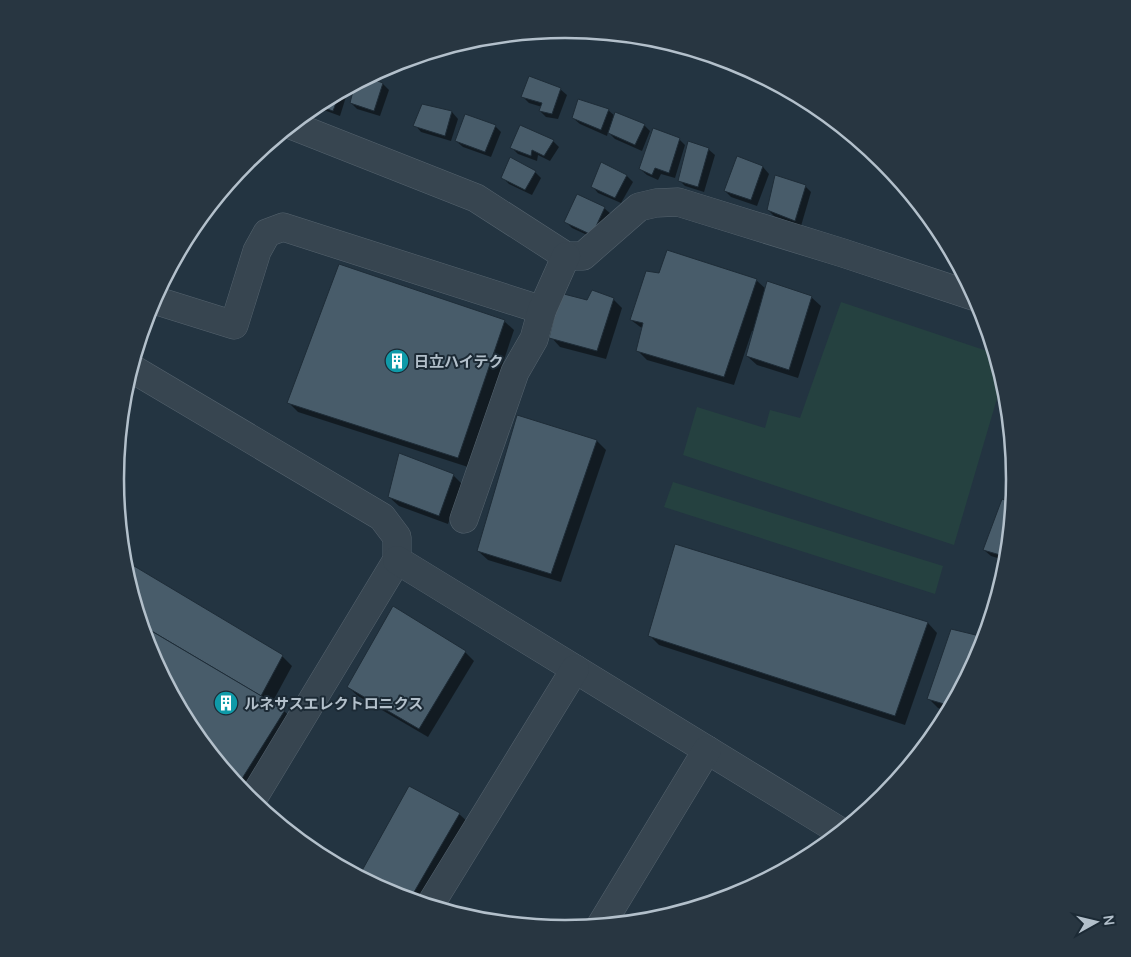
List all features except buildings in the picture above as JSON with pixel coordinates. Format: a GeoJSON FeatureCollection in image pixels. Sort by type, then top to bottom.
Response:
{"type":"FeatureCollection","features":[{"type":"Feature","properties":{"kind":"street"},"geometry":{"type":"LineString","coordinates":[[298,128],[476,198],[566,256],[583,256],[639,207],[656,203],[678,202],[966,294]]}},
{"type":"Feature","properties":{"kind":"street"},"geometry":{"type":"LineString","coordinates":[[161,302],[234,325],[257,251],[267,233],[282,227],[542,310]]}},
{"type":"Feature","properties":{"kind":"street"},"geometry":{"type":"LineString","coordinates":[[464,519],[515,372],[534,339],[542,310],[566,256]]}},
{"type":"Feature","properties":{"kind":"street"},"geometry":{"type":"LineString","coordinates":[[138,372],[382,517],[397,537],[397,560],[257,792]]}},
{"type":"Feature","properties":{"kind":"street"},"geometry":{"type":"LineString","coordinates":[[397,560],[834,828]]}},
{"type":"Feature","properties":{"kind":"street"},"geometry":{"type":"LineString","coordinates":[[434,899],[575,669]]}},
{"type":"Feature","properties":{"kind":"street"},"geometry":{"type":"LineString","coordinates":[[605,918],[707,750]]}},
{"type":"Feature","properties":{"kind":"green space"},"geometry":{"type":"Polygon","coordinates":[[[841,302],[987,351],[998,394],[954,545],[683,455],[697,407],[765,428],[770,410],[800,418],[841,302]]]}},
{"type":"Feature","properties":{"kind":"green space"},"geometry":{"type":"Polygon","coordinates":[[[673,482],[943,566],[935,594],[664,507],[673,482]]]}},
{"type":"Feature","properties":{"kind":"place","name":"日立ハイテク"},"geometry":{"type":"Point","coordinates":[397,361]}},
{"type":"Feature","properties":{"kind":"place","name":"ルネサスエレクトロニクス"},"geometry":{"type":"Point","coordinates":[226,703]}}]}
